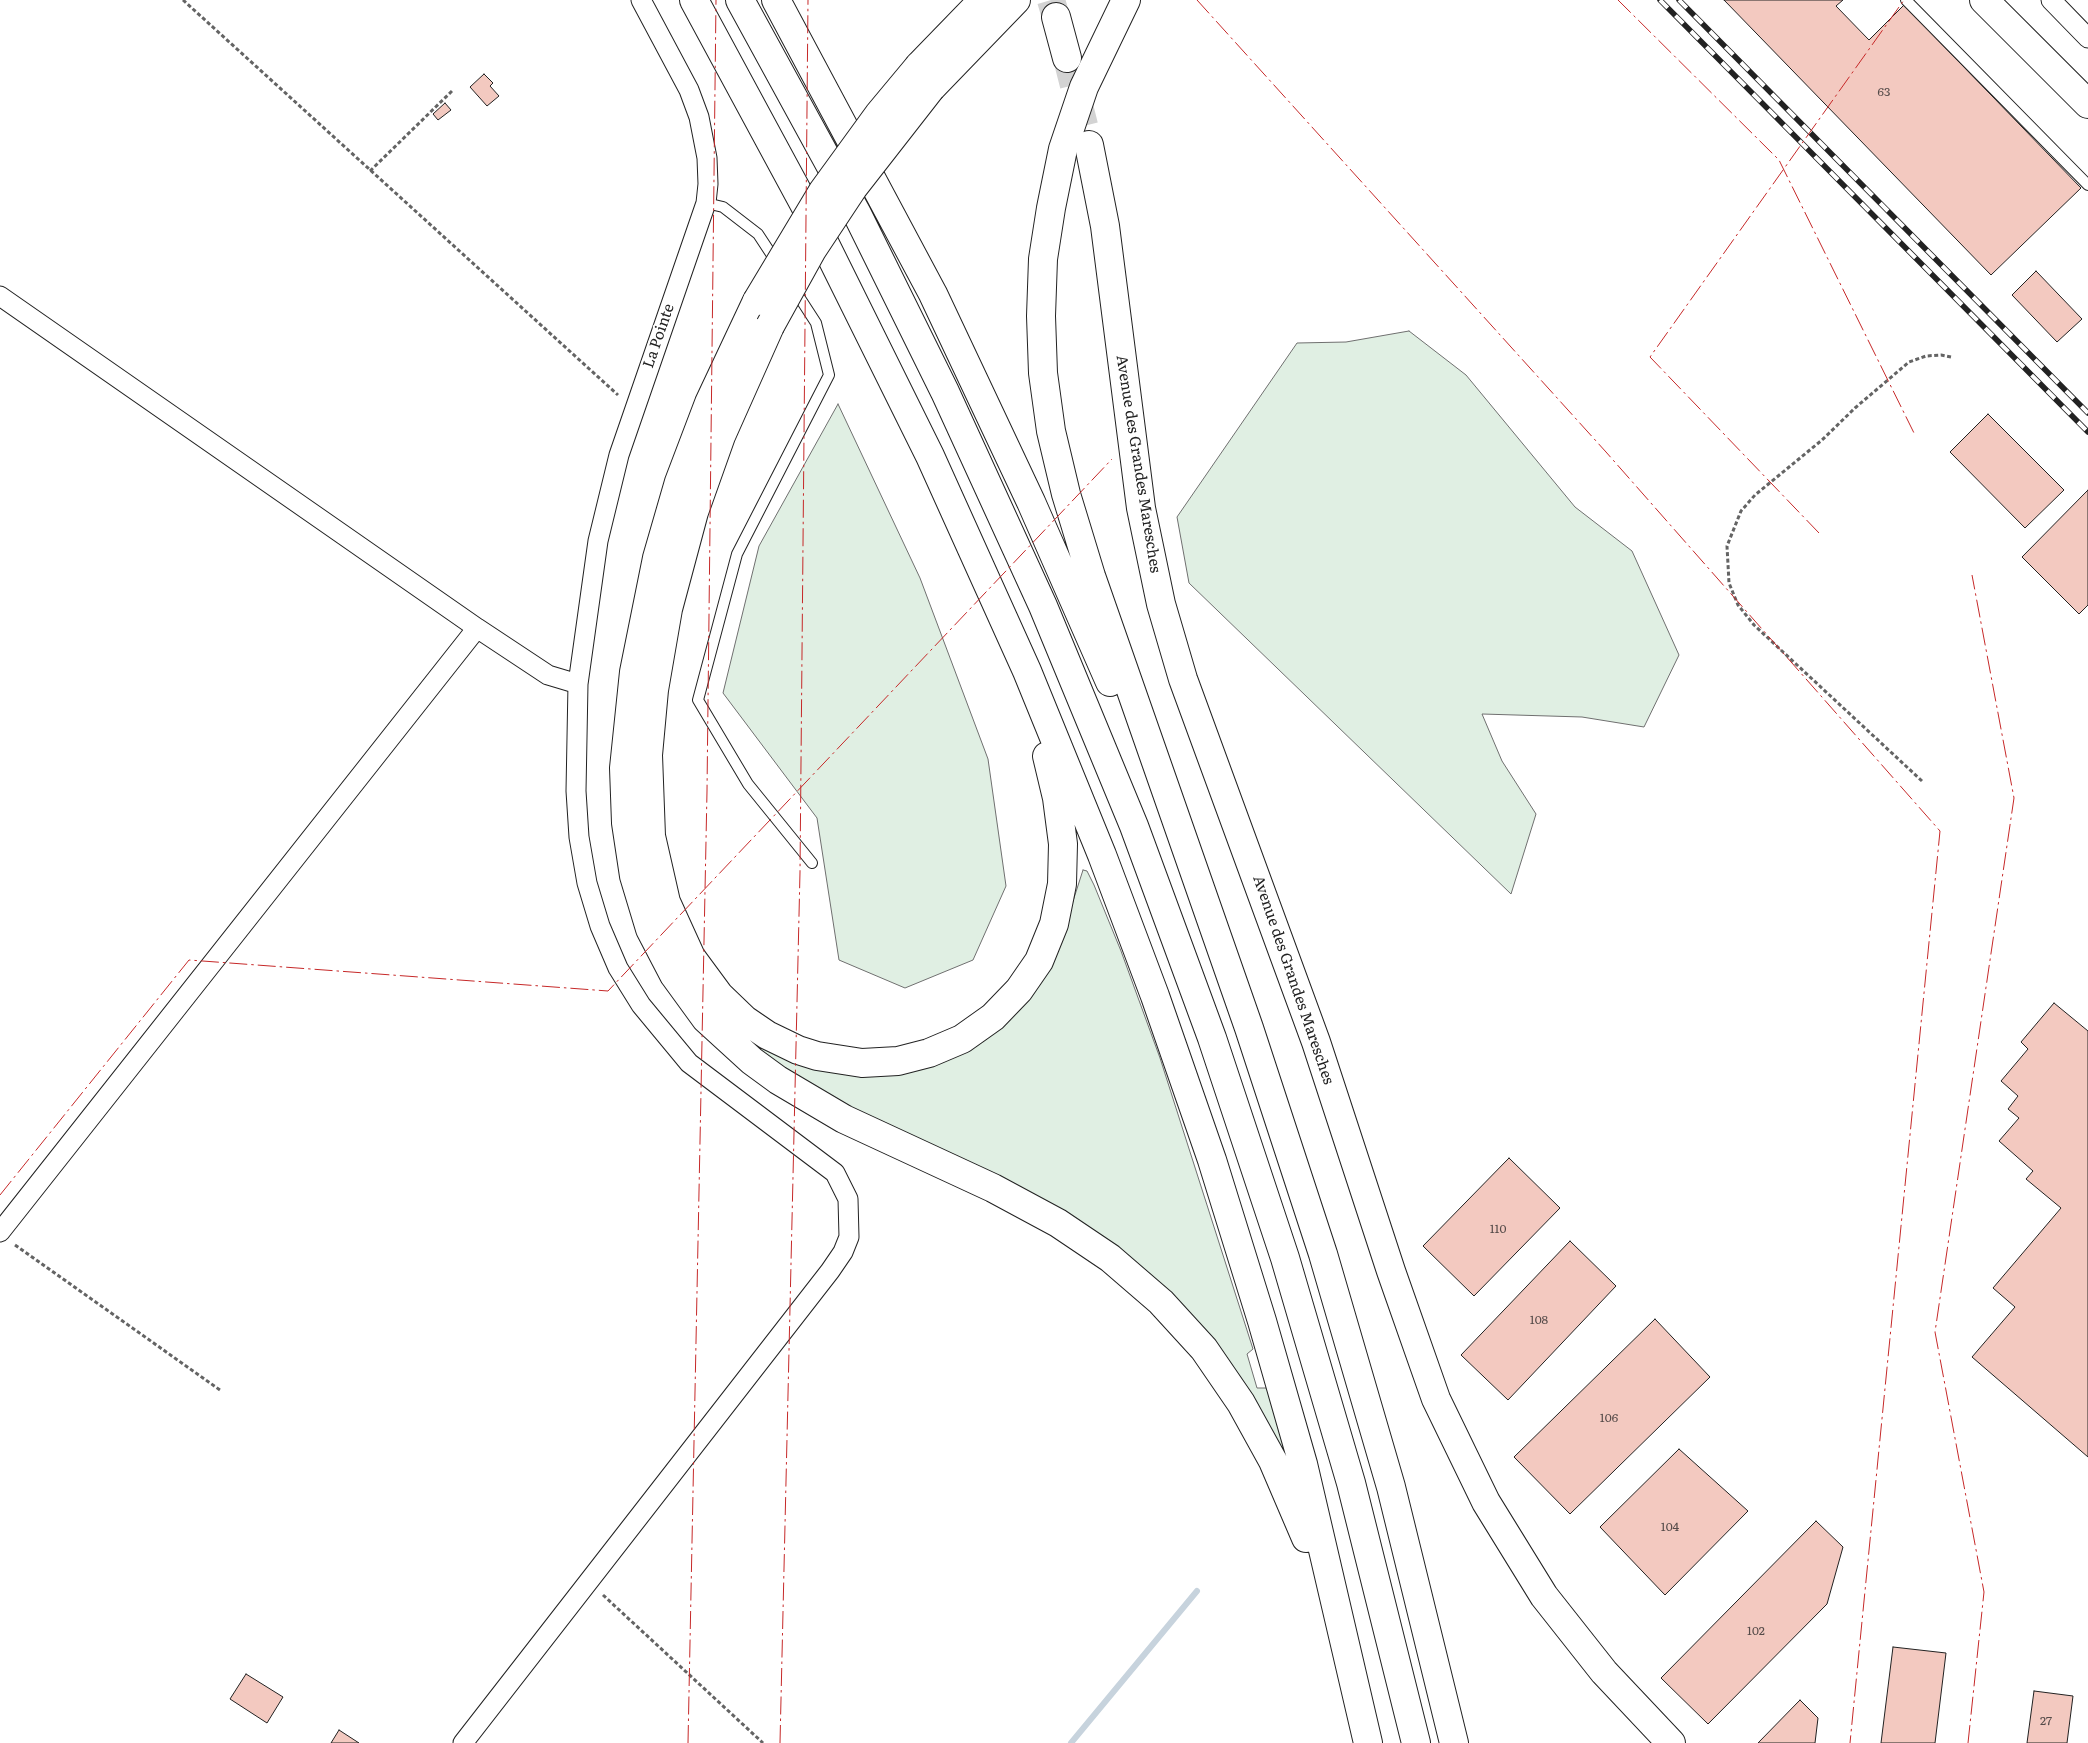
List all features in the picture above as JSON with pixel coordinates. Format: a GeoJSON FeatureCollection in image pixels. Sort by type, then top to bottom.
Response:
{"type":"FeatureCollection","features":[{"type":"Feature","properties":{"kind":"main road"},"geometry":{"type":"LineString","coordinates":[[694,0],[777,152],[852,297],[930,456],[1031,680],[1102,855],[1155,996],[1212,1160],[1286,1401],[1368,1743]]}},
{"type":"Feature","properties":{"kind":"main road"},"geometry":{"type":"LineString","coordinates":[[740,0],[852,206],[945,392],[1043,606],[1142,845],[1212,1038],[1285,1258],[1351,1483],[1416,1743]]}},
{"type":"Feature","properties":{"kind":"main road"},"geometry":{"type":"LineString","coordinates":[[776,0],[884,198],[983,399],[1077,604],[1212,928]]}},
{"type":"Feature","properties":{"kind":"main road"},"geometry":{"type":"LineString","coordinates":[[983,0],[925,77],[794,282],[770,326],[721,436],[691,521],[672,592],[658,661],[648,755],[648,813],[655,864],[666,902],[681,939],[696,965],[719,995],[745,1020],[767,1035],[798,1050],[848,1062],[879,1063],[915,1058],[962,1039],[993,1017],[1019,990],[1039,961],[1054,924],[1060,898],[1064,866],[1061,824],[1047,755],[999,607]]}},
{"type":"Feature","properties":{"kind":"main road"},"geometry":{"type":"LineString","coordinates":[[1016,0],[925,77],[855,145],[823,191],[757,301],[709,403],[679,482],[657,558],[634,672],[624,768],[626,824],[634,876],[650,928],[666,962],[689,998],[727,1039],[765,1070],[844,1119],[993,1188],[1058,1223],[1128,1273],[1204,1349],[1241,1403],[1289,1495],[1324,1588],[1362,1712]]}},
{"type":"Feature","properties":{"kind":"main road"},"geometry":{"type":"LineString","coordinates":[[1126,0],[1084,87],[1072,120],[1056,179],[1042,278],[1043,373],[1051,431],[1076,532],[1287,1140],[1359,1375],[1405,1542],[1454,1743]]}},
{"type":"Feature","properties":{"kind":"main road"},"geometry":{"type":"LineString","coordinates":[[1984,0],[2088,104]]}},
{"type":"Feature","properties":{"kind":"main road"},"geometry":{"type":"LineString","coordinates":[[1056,17],[1067,58]]}},
{"type":"Feature","properties":{"kind":"main road","name":"Avenue des Grandes Maresches"},"geometry":{"type":"LineString","coordinates":[[1088,146],[1105,226],[1141,508],[1161,604],[1183,679],[1293,976],[1391,1272],[1433,1390],[1465,1463],[1525,1569],[1599,1666],[1671,1743]]}},
{"type":"Feature","properties":{"kind":"street","name":"La Pointe"},"geometry":{"type":"LineString","coordinates":[[462,1743],[839,1259],[847,1246],[850,1222],[848,1199],[835,1173],[689,1063],[641,1005],[618,968],[600,926],[587,883],[579,837],[576,791],[578,684],[598,541],[609,493],[634,409],[706,203],[707,158],[699,117],[689,90],[641,0]]}},
{"type":"Feature","properties":{"kind":"street"},"geometry":{"type":"LineString","coordinates":[[2050,0],[2088,38]]}},
{"type":"Feature","properties":{"kind":"street"},"geometry":{"type":"LineString","coordinates":[[0,296],[477,628],[548,674],[578,684]]}},
{"type":"Feature","properties":{"kind":"street"},"geometry":{"type":"LineString","coordinates":[[4,1236],[477,628]]}},
{"type":"Feature","properties":{"kind":"lane"},"geometry":{"type":"LineString","coordinates":[[1906,0],[2088,185]]}},
{"type":"Feature","properties":{"kind":"lane"},"geometry":{"type":"LineString","coordinates":[[706,203],[723,207],[758,234],[816,323],[829,375],[737,554],[698,700],[748,784],[812,863]]}},
{"type":"Feature","properties":{"kind":"path"},"geometry":{"type":"LineString","coordinates":[[183,0],[634,409]]}},
{"type":"Feature","properties":{"kind":"path"},"geometry":{"type":"LineString","coordinates":[[370,171],[452,91]]}},
{"type":"Feature","properties":{"kind":"path"},"geometry":{"type":"LineString","coordinates":[[1922,781],[1754,625],[1738,605],[1729,583],[1727,546],[1741,511],[1755,495],[1822,440],[1868,396],[1909,362],[1926,356],[1941,355],[1951,357]]}},
{"type":"Feature","properties":{"kind":"path"},"geometry":{"type":"LineString","coordinates":[[4,1236],[220,1390]]}},
{"type":"Feature","properties":{"kind":"path"},"geometry":{"type":"LineString","coordinates":[[587,1581],[763,1743]]}},
{"type":"Feature","properties":{"kind":"green space"},"geometry":{"type":"Polygon","coordinates":[[[1409,331],[1466,375],[1575,507],[1632,551],[1679,655],[1644,727],[1582,717],[1482,714],[1502,761],[1536,814],[1511,894],[1189,583],[1177,517],[1297,343],[1346,342],[1409,331]]]}},
{"type":"Feature","properties":{"kind":"green space"},"geometry":{"type":"Polygon","coordinates":[[[838,404],[920,578],[988,759],[1006,886],[973,960],[905,988],[839,960],[817,818],[723,693],[759,546],[838,404]]]}},
{"type":"Feature","properties":{"kind":"green space"},"geometry":{"type":"Polygon","coordinates":[[[1083,870],[1087,871],[1094,885],[1121,951],[1160,1058],[1253,1349],[1247,1354],[1257,1388],[1267,1388],[1289,1462],[1185,1312],[873,1121],[790,1074],[758,1048],[758,1046],[824,1069],[1002,1026],[1026,1003],[1043,978],[1058,948],[1083,870]]]}},
{"type":"Feature","properties":{"kind":"building"},"geometry":{"type":"Polygon","coordinates":[[[1724,0],[1843,0],[1836,6],[1869,40],[1904,5],[2081,188],[1991,275],[1724,0]]]}},
{"type":"Feature","properties":{"kind":"building"},"geometry":{"type":"Polygon","coordinates":[[[484,74],[493,83],[490,86],[499,96],[487,106],[470,87],[484,74]]]}},
{"type":"Feature","properties":{"kind":"building"},"geometry":{"type":"Polygon","coordinates":[[[445,103],[451,110],[438,120],[433,114],[445,103]]]}},
{"type":"Feature","properties":{"kind":"building"},"geometry":{"type":"Polygon","coordinates":[[[2036,271],[2082,319],[2057,342],[2012,295],[2036,271]]]}},
{"type":"Feature","properties":{"kind":"building"},"geometry":{"type":"Polygon","coordinates":[[[1988,414],[2064,490],[2025,528],[1950,452],[1988,414]]]}},
{"type":"Feature","properties":{"kind":"building"},"geometry":{"type":"Polygon","coordinates":[[[2088,490],[2088,605],[2079,614],[2022,557],[2088,490]]]}},
{"type":"Feature","properties":{"kind":"building"},"geometry":{"type":"Polygon","coordinates":[[[2054,1003],[2088,1031],[2088,1457],[1972,1357],[2015,1307],[1993,1288],[2061,1208],[2026,1179],[2033,1171],[1999,1141],[2019,1118],[2008,1109],[2018,1096],[2001,1081],[2028,1049],[2021,1042],[2054,1003]]]}},
{"type":"Feature","properties":{"kind":"building"},"geometry":{"type":"Polygon","coordinates":[[[1509,1158],[1560,1208],[1474,1296],[1423,1246],[1509,1158]]]}},
{"type":"Feature","properties":{"kind":"building"},"geometry":{"type":"Polygon","coordinates":[[[1570,1241],[1616,1286],[1508,1400],[1461,1355],[1570,1241]]]}},
{"type":"Feature","properties":{"kind":"building"},"geometry":{"type":"Polygon","coordinates":[[[1655,1319],[1710,1377],[1570,1514],[1514,1457],[1655,1319]]]}},
{"type":"Feature","properties":{"kind":"building"},"geometry":{"type":"Polygon","coordinates":[[[1679,1449],[1748,1511],[1665,1595],[1600,1527],[1679,1449]]]}},
{"type":"Feature","properties":{"kind":"building"},"geometry":{"type":"Polygon","coordinates":[[[1816,1521],[1843,1547],[1827,1604],[1708,1724],[1661,1678],[1816,1521]]]}},
{"type":"Feature","properties":{"kind":"building"},"geometry":{"type":"Polygon","coordinates":[[[1893,1647],[1946,1653],[1935,1743],[1881,1743],[1893,1647]]]}},
{"type":"Feature","properties":{"kind":"building"},"geometry":{"type":"Polygon","coordinates":[[[246,1674],[283,1697],[267,1723],[230,1699],[246,1674]]]}},
{"type":"Feature","properties":{"kind":"building"},"geometry":{"type":"Polygon","coordinates":[[[2034,1691],[2073,1696],[2067,1743],[2027,1743],[2034,1691]]]}},
{"type":"Feature","properties":{"kind":"building"},"geometry":{"type":"Polygon","coordinates":[[[1800,1700],[1818,1718],[1815,1743],[1758,1743],[1800,1700]]]}},
{"type":"Feature","properties":{"kind":"building"},"geometry":{"type":"Polygon","coordinates":[[[339,1730],[359,1743],[331,1743],[339,1730]]]}},
{"type":"Feature","properties":{"kind":"waterway"},"geometry":{"type":"LineString","coordinates":[[1071,1743],[1197,1591]]}},
{"type":"Feature","properties":{"kind":"tunnel"},"geometry":{"type":"LineString","coordinates":[[1051,0],[1056,17]]}},
{"type":"Feature","properties":{"kind":"tunnel"},"geometry":{"type":"LineString","coordinates":[[1067,58],[1089,145]]}},
{"type":"Feature","properties":{"kind":"railway"},"geometry":{"type":"LineString","coordinates":[[1660,0],[2088,432]]}},
{"type":"Feature","properties":{"kind":"railway"},"geometry":{"type":"LineString","coordinates":[[1679,0],[2088,413]]}},
{"type":"Feature","properties":{"kind":"power"},"geometry":{"type":"LineString","coordinates":[[688,1743],[707,791],[716,0]]}},
{"type":"Feature","properties":{"kind":"power"},"geometry":{"type":"LineString","coordinates":[[780,1743],[800,872],[808,0]]}},
{"type":"Feature","properties":{"kind":"power"},"geometry":{"type":"LineString","coordinates":[[1197,0],[1606,452],[1940,831],[1850,1743]]}},
{"type":"Feature","properties":{"kind":"power"},"geometry":{"type":"LineString","coordinates":[[1618,0],[1779,160],[1914,433]]}},
{"type":"Feature","properties":{"kind":"power"},"geometry":{"type":"LineString","coordinates":[[1819,533],[1650,357],[1904,0]]}},
{"type":"Feature","properties":{"kind":"power"},"geometry":{"type":"LineString","coordinates":[[0,1195],[189,960],[608,991],[1112,459]]}},
{"type":"Feature","properties":{"kind":"power"},"geometry":{"type":"LineString","coordinates":[[1968,1743],[1984,1592],[1935,1332],[2014,798],[1972,575]]}}]}
